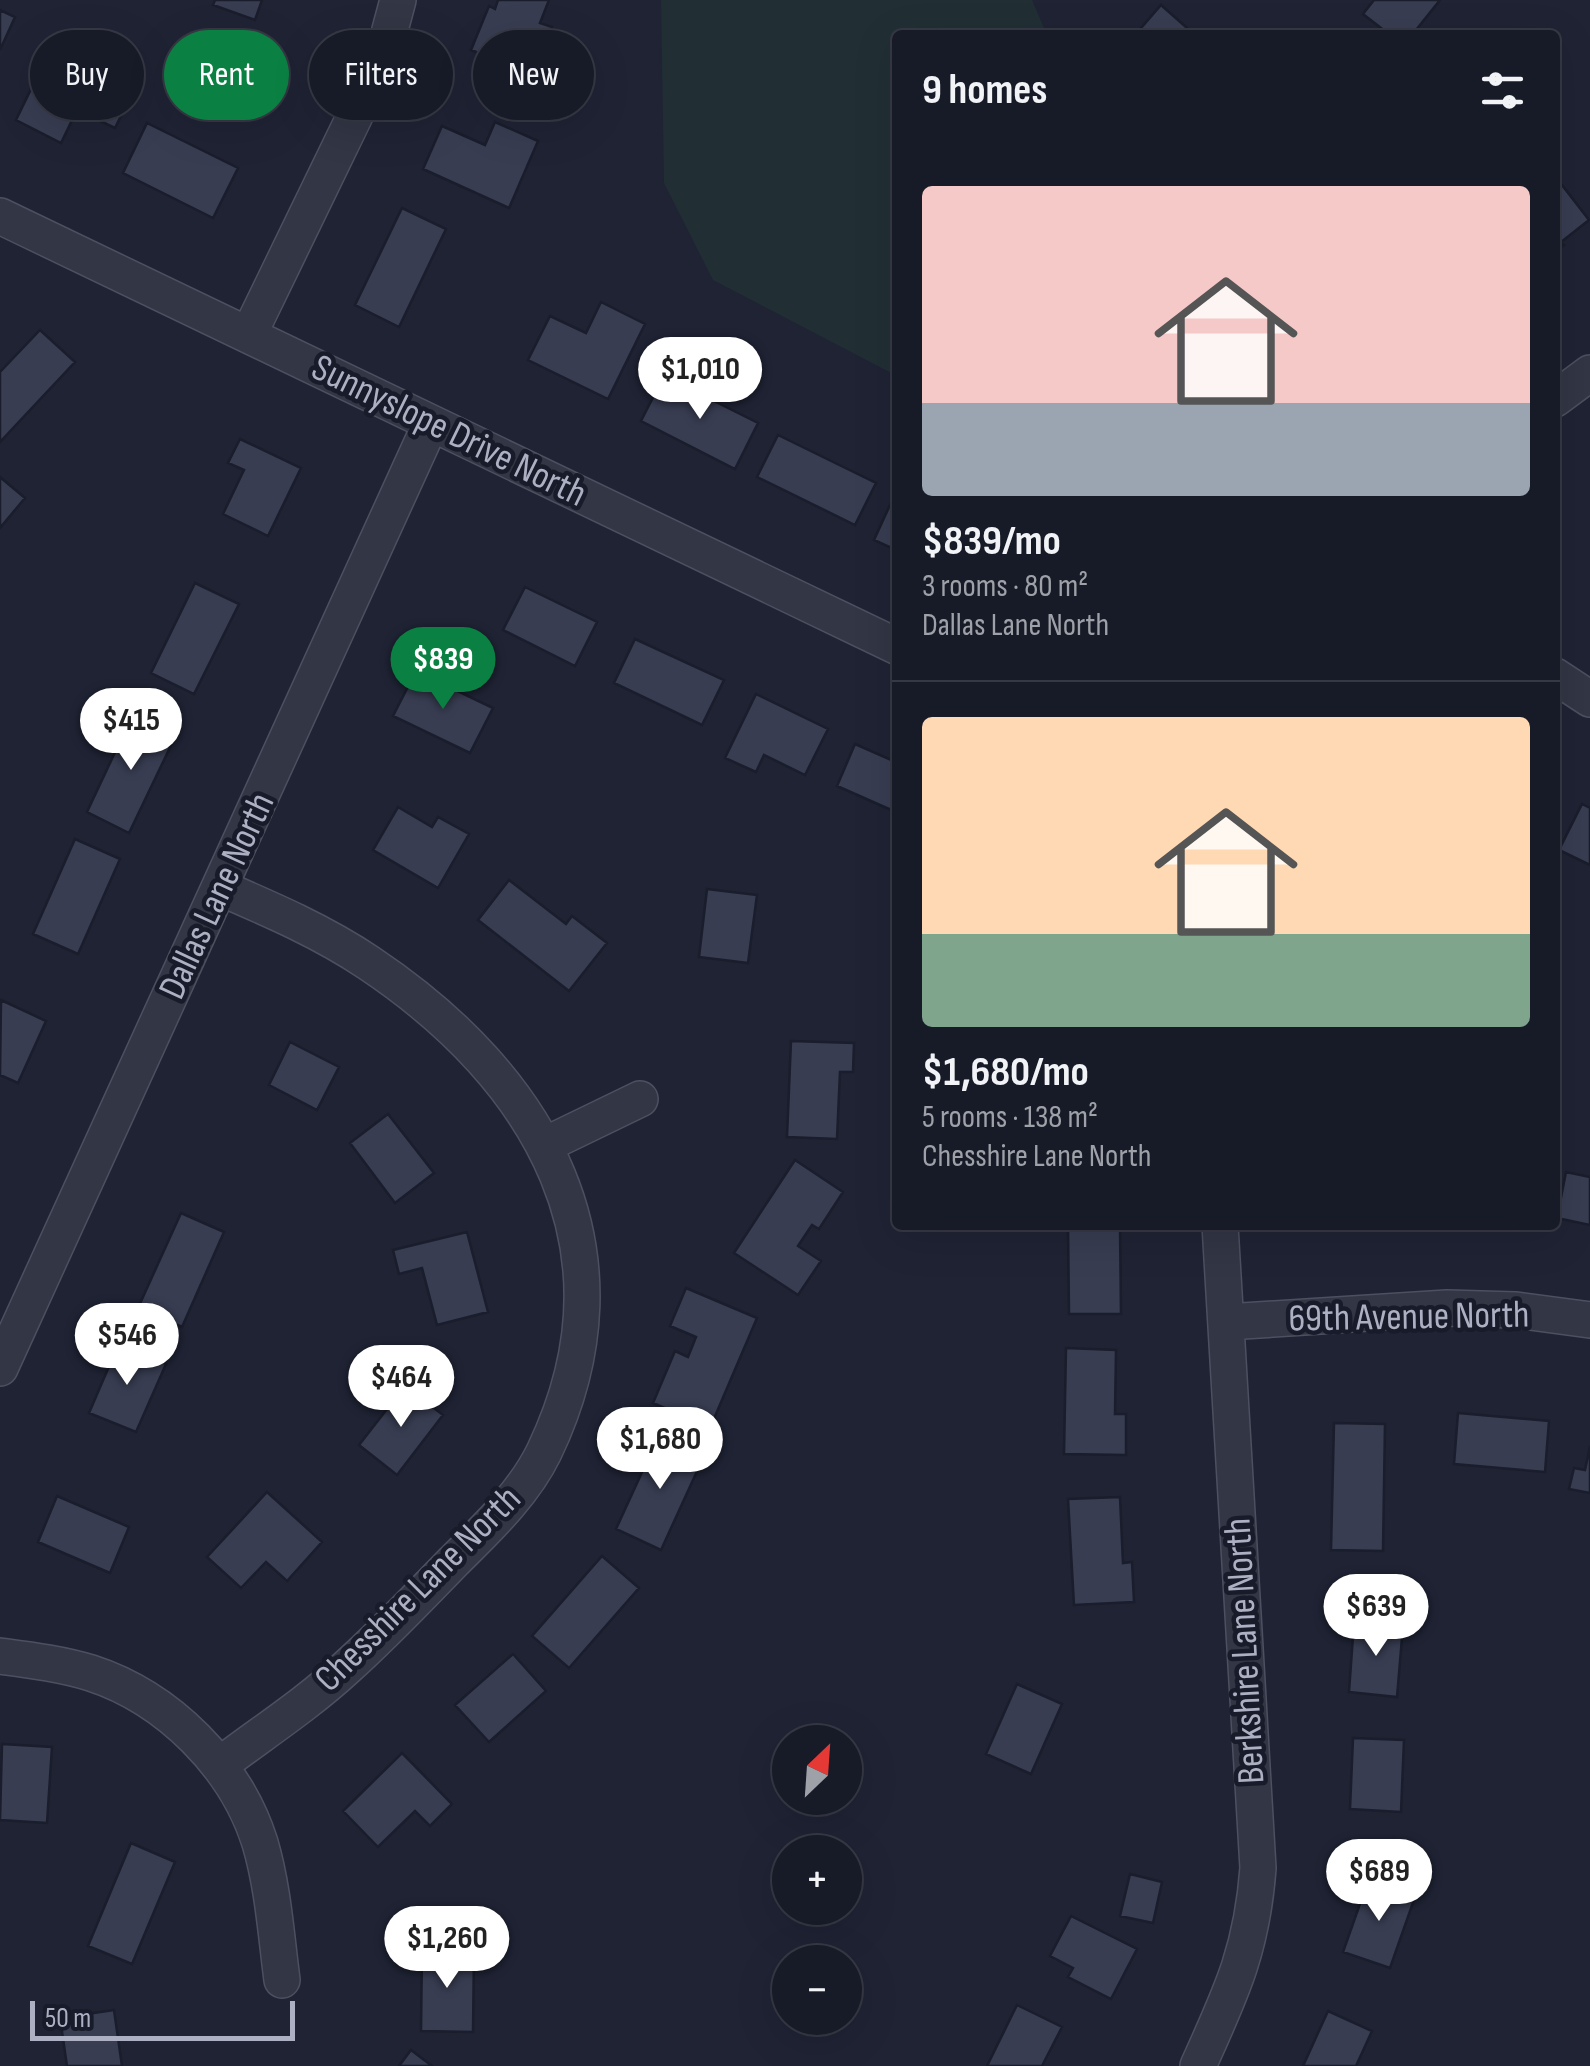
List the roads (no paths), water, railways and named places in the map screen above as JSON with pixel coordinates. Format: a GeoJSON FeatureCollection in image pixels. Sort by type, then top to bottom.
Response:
{"type":"FeatureCollection","features":[{"type":"Feature","properties":{"kind":"street"},"geometry":{"type":"LineString","coordinates":[[250,334],[362,100],[387,42],[398,0]]}},
{"type":"Feature","properties":{"kind":"street","name":"Sunnyslope Drive North"},"geometry":{"type":"LineString","coordinates":[[1,219],[250,334],[892,644]]}},
{"type":"Feature","properties":{"kind":"street"},"geometry":{"type":"LineString","coordinates":[[1560,396],[1590,373]]}},
{"type":"Feature","properties":{"kind":"street","name":"Dallas Lane North"},"geometry":{"type":"LineString","coordinates":[[0,1368],[431,423]]}},
{"type":"Feature","properties":{"kind":"street"},"geometry":{"type":"LineString","coordinates":[[1560,679],[1590,700]]}},
{"type":"Feature","properties":{"kind":"street","name":"Chesshire Lane North"},"geometry":{"type":"LineString","coordinates":[[220,1764],[317,1692],[380,1635],[519,1491],[543,1454],[566,1394],[577,1348],[582,1278],[566,1189],[546,1145],[502,1080],[444,1022],[368,962],[326,937],[222,888]]}},
{"type":"Feature","properties":{"kind":"street"},"geometry":{"type":"LineString","coordinates":[[546,1145],[640,1099]]}},
{"type":"Feature","properties":{"kind":"street","name":"Berkshire Lane North"},"geometry":{"type":"LineString","coordinates":[[1198,2066],[1238,1980],[1249,1941],[1258,1868],[1220,1230]]}},
{"type":"Feature","properties":{"kind":"street","name":"69th Avenue North"},"geometry":{"type":"LineString","coordinates":[[1227,1322],[1447,1308],[1516,1310],[1590,1320]]}},
{"type":"Feature","properties":{"kind":"street"},"geometry":{"type":"LineString","coordinates":[[0,1656],[93,1674],[144,1699],[186,1729],[220,1764],[259,1840],[272,1895],[282,1980]]}}]}
